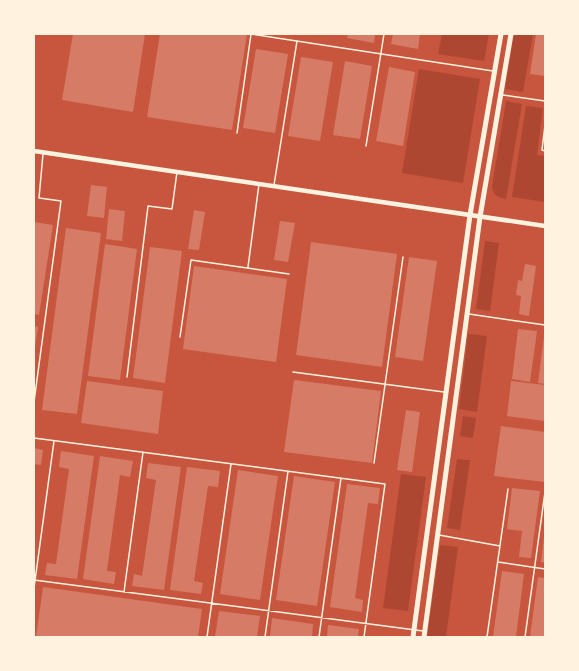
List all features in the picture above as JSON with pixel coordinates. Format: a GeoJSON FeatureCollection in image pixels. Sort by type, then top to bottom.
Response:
{"type":"FeatureCollection","features":[{"type":"Feature","properties":{"kind":"main road"},"geometry":{"type":"LineString","coordinates":[[413,637],[470,215],[501,34]]}},
{"type":"Feature","properties":{"kind":"main road"},"geometry":{"type":"LineString","coordinates":[[424,634],[480,217],[511,34]]}},
{"type":"Feature","properties":{"kind":"main road"},"geometry":{"type":"LineString","coordinates":[[34,151],[545,226]]}},
{"type":"Feature","properties":{"kind":"lane"},"geometry":{"type":"LineString","coordinates":[[238,133],[252,34],[504,73]]}},
{"type":"Feature","properties":{"kind":"lane"},"geometry":{"type":"LineString","coordinates":[[366,146],[384,34]]}},
{"type":"Feature","properties":{"kind":"lane"},"geometry":{"type":"LineString","coordinates":[[274,187],[297,41]]}},
{"type":"Feature","properties":{"kind":"lane"},"geometry":{"type":"LineString","coordinates":[[501,95],[545,101]]}},
{"type":"Feature","properties":{"kind":"lane"},"geometry":{"type":"LineString","coordinates":[[545,125],[542,150],[545,151]]}},
{"type":"Feature","properties":{"kind":"lane"},"geometry":{"type":"LineString","coordinates":[[34,402],[61,201],[39,198],[44,153]]}},
{"type":"Feature","properties":{"kind":"lane"},"geometry":{"type":"LineString","coordinates":[[127,377],[148,206],[172,209],[177,172]]}},
{"type":"Feature","properties":{"kind":"lane"},"geometry":{"type":"LineString","coordinates":[[248,267],[259,184]]}},
{"type":"Feature","properties":{"kind":"lane"},"geometry":{"type":"LineString","coordinates":[[374,463],[403,257]]}},
{"type":"Feature","properties":{"kind":"lane"},"geometry":{"type":"LineString","coordinates":[[180,337],[191,260],[289,274]]}},
{"type":"Feature","properties":{"kind":"lane"},"geometry":{"type":"LineString","coordinates":[[467,314],[545,325]]}},
{"type":"Feature","properties":{"kind":"lane"},"geometry":{"type":"LineString","coordinates":[[293,372],[456,394]]}},
{"type":"Feature","properties":{"kind":"lane"},"geometry":{"type":"LineString","coordinates":[[34,438],[385,484],[364,637]]}},
{"type":"Feature","properties":{"kind":"lane"},"geometry":{"type":"LineString","coordinates":[[34,588],[54,440]]}},
{"type":"Feature","properties":{"kind":"lane"},"geometry":{"type":"LineString","coordinates":[[124,592],[143,452]]}},
{"type":"Feature","properties":{"kind":"lane"},"geometry":{"type":"LineString","coordinates":[[207,637],[231,464]]}},
{"type":"Feature","properties":{"kind":"lane"},"geometry":{"type":"LineString","coordinates":[[265,637],[288,471]]}},
{"type":"Feature","properties":{"kind":"lane"},"geometry":{"type":"LineString","coordinates":[[320,637],[341,478]]}},
{"type":"Feature","properties":{"kind":"lane"},"geometry":{"type":"LineString","coordinates":[[487,637],[508,489]]}},
{"type":"Feature","properties":{"kind":"lane"},"geometry":{"type":"LineString","coordinates":[[525,637],[545,492]]}},
{"type":"Feature","properties":{"kind":"lane"},"geometry":{"type":"LineString","coordinates":[[437,535],[500,546]]}},
{"type":"Feature","properties":{"kind":"lane"},"geometry":{"type":"LineString","coordinates":[[498,562],[545,569]]}},
{"type":"Feature","properties":{"kind":"lane"},"geometry":{"type":"LineString","coordinates":[[35,580],[414,630],[424,634]]}},
{"type":"Feature","properties":{"kind":"shaded area"},"geometry":{"type":"Polygon","coordinates":[[[442,34],[489,34],[484,61],[438,54],[442,34]]]}},
{"type":"Feature","properties":{"kind":"shaded area"},"geometry":{"type":"Polygon","coordinates":[[[514,34],[533,34],[523,92],[505,89],[514,34]]]}},
{"type":"Feature","properties":{"kind":"shaded area"},"geometry":{"type":"Polygon","coordinates":[[[419,69],[480,79],[463,183],[402,173],[419,69]]]}},
{"type":"Feature","properties":{"kind":"shaded area"},"geometry":{"type":"Polygon","coordinates":[[[506,101],[522,104],[506,199],[498,197],[494,193],[492,187],[506,101]]]}},
{"type":"Feature","properties":{"kind":"shaded area"},"geometry":{"type":"Polygon","coordinates":[[[526,106],[543,108],[537,155],[545,156],[545,202],[512,197],[526,106]]]}},
{"type":"Feature","properties":{"kind":"shaded area"},"geometry":{"type":"Polygon","coordinates":[[[485,241],[499,243],[490,311],[476,309],[485,241]]]}},
{"type":"Feature","properties":{"kind":"shaded area"},"geometry":{"type":"Polygon","coordinates":[[[468,334],[487,336],[477,412],[459,409],[468,334]]]}},
{"type":"Feature","properties":{"kind":"shaded area"},"geometry":{"type":"Polygon","coordinates":[[[463,416],[476,418],[473,438],[460,436],[463,416]]]}},
{"type":"Feature","properties":{"kind":"shaded area"},"geometry":{"type":"Polygon","coordinates":[[[457,459],[470,460],[460,530],[447,528],[457,459]]]}},
{"type":"Feature","properties":{"kind":"shaded area"},"geometry":{"type":"Polygon","coordinates":[[[401,474],[426,477],[408,611],[383,608],[401,474]]]}},
{"type":"Feature","properties":{"kind":"shaded area"},"geometry":{"type":"Polygon","coordinates":[[[440,545],[458,547],[446,637],[427,637],[440,545]]]}},
{"type":"Feature","properties":{"kind":"building"},"geometry":{"type":"Polygon","coordinates":[[[73,34],[145,34],[133,112],[62,100],[73,34]]]}},
{"type":"Feature","properties":{"kind":"building"},"geometry":{"type":"Polygon","coordinates":[[[160,34],[247,34],[232,130],[147,117],[160,34]]]}},
{"type":"Feature","properties":{"kind":"building"},"geometry":{"type":"Polygon","coordinates":[[[348,34],[375,34],[374,43],[347,38],[348,34]]]}},
{"type":"Feature","properties":{"kind":"building"},"geometry":{"type":"Polygon","coordinates":[[[393,34],[420,34],[418,49],[391,44],[393,34]]]}},
{"type":"Feature","properties":{"kind":"building"},"geometry":{"type":"Polygon","coordinates":[[[536,34],[545,34],[545,76],[530,74],[536,34]]]}},
{"type":"Feature","properties":{"kind":"building"},"geometry":{"type":"Polygon","coordinates":[[[256,49],[288,54],[275,133],[243,128],[256,49]]]}},
{"type":"Feature","properties":{"kind":"building"},"geometry":{"type":"Polygon","coordinates":[[[301,57],[333,62],[320,141],[288,136],[301,57]]]}},
{"type":"Feature","properties":{"kind":"building"},"geometry":{"type":"Polygon","coordinates":[[[345,61],[372,66],[360,139],[333,135],[345,61]]]}},
{"type":"Feature","properties":{"kind":"building"},"geometry":{"type":"Polygon","coordinates":[[[389,67],[415,72],[403,146],[376,141],[389,67]]]}},
{"type":"Feature","properties":{"kind":"building"},"geometry":{"type":"Polygon","coordinates":[[[91,185],[107,187],[104,218],[87,216],[91,185]]]}},
{"type":"Feature","properties":{"kind":"building"},"geometry":{"type":"Polygon","coordinates":[[[109,209],[125,211],[122,241],[106,239],[109,209]]]}},
{"type":"Feature","properties":{"kind":"building"},"geometry":{"type":"Polygon","coordinates":[[[194,210],[205,212],[199,250],[188,249],[194,210]]]}},
{"type":"Feature","properties":{"kind":"building"},"geometry":{"type":"Polygon","coordinates":[[[280,221],[295,223],[288,262],[274,260],[280,221]]]}},
{"type":"Feature","properties":{"kind":"building"},"geometry":{"type":"Polygon","coordinates":[[[34,222],[53,225],[39,315],[34,314],[34,222]]]}},
{"type":"Feature","properties":{"kind":"building"},"geometry":{"type":"Polygon","coordinates":[[[66,228],[101,233],[77,414],[42,410],[66,228]]]}},
{"type":"Feature","properties":{"kind":"building"},"geometry":{"type":"Polygon","coordinates":[[[311,242],[397,254],[382,367],[296,355],[311,242]]]}},
{"type":"Feature","properties":{"kind":"building"},"geometry":{"type":"Polygon","coordinates":[[[105,244],[137,249],[120,380],[88,376],[105,244]]]}},
{"type":"Feature","properties":{"kind":"building"},"geometry":{"type":"Polygon","coordinates":[[[150,247],[182,251],[165,383],[133,378],[150,247]]]}},
{"type":"Feature","properties":{"kind":"building"},"geometry":{"type":"Polygon","coordinates":[[[409,257],[437,261],[423,361],[395,357],[409,257]]]}},
{"type":"Feature","properties":{"kind":"building"},"geometry":{"type":"Polygon","coordinates":[[[525,264],[536,266],[529,316],[519,314],[521,296],[516,295],[518,280],[522,281],[525,264]]]}},
{"type":"Feature","properties":{"kind":"building"},"geometry":{"type":"Polygon","coordinates":[[[194,266],[287,279],[276,362],[183,349],[194,266]]]}},
{"type":"Feature","properties":{"kind":"building"},"geometry":{"type":"Polygon","coordinates":[[[34,326],[38,327],[35,347],[34,347],[34,326]]]}},
{"type":"Feature","properties":{"kind":"building"},"geometry":{"type":"Polygon","coordinates":[[[518,329],[537,331],[530,382],[512,379],[518,329]]]}},
{"type":"Feature","properties":{"kind":"building"},"geometry":{"type":"Polygon","coordinates":[[[544,336],[545,337],[545,384],[538,383],[544,336]]]}},
{"type":"Feature","properties":{"kind":"building"},"geometry":{"type":"Polygon","coordinates":[[[294,380],[381,391],[372,463],[284,452],[294,380]]]}},
{"type":"Feature","properties":{"kind":"building"},"geometry":{"type":"Polygon","coordinates":[[[87,381],[163,391],[158,434],[81,423],[87,381]]]}},
{"type":"Feature","properties":{"kind":"building"},"geometry":{"type":"Polygon","coordinates":[[[511,381],[545,385],[545,421],[507,416],[511,381]]]}},
{"type":"Feature","properties":{"kind":"building"},"geometry":{"type":"Polygon","coordinates":[[[406,410],[420,412],[412,472],[397,470],[406,410]]]}},
{"type":"Feature","properties":{"kind":"building"},"geometry":{"type":"Polygon","coordinates":[[[501,426],[545,432],[545,482],[494,476],[501,426]]]}},
{"type":"Feature","properties":{"kind":"building"},"geometry":{"type":"Polygon","coordinates":[[[34,448],[43,450],[41,465],[34,464],[34,448]]]}},
{"type":"Feature","properties":{"kind":"building"},"geometry":{"type":"Polygon","coordinates":[[[61,451],[94,456],[77,579],[45,575],[47,563],[56,564],[69,469],[59,467],[61,451]]]}},
{"type":"Feature","properties":{"kind":"building"},"geometry":{"type":"Polygon","coordinates":[[[100,456],[133,461],[130,477],[120,475],[107,571],[116,572],[114,584],[83,579],[100,456]]]}},
{"type":"Feature","properties":{"kind":"building"},"geometry":{"type":"Polygon","coordinates":[[[148,463],[181,467],[164,590],[132,586],[134,574],[142,576],[156,480],[146,478],[148,463]]]}},
{"type":"Feature","properties":{"kind":"building"},"geometry":{"type":"Polygon","coordinates":[[[187,467],[220,471],[218,487],[208,486],[194,581],[203,583],[201,594],[170,590],[187,467]]]}},
{"type":"Feature","properties":{"kind":"building"},"geometry":{"type":"Polygon","coordinates":[[[238,470],[278,476],[260,600],[220,594],[238,470]]]}},
{"type":"Feature","properties":{"kind":"building"},"geometry":{"type":"Polygon","coordinates":[[[294,476],[335,482],[317,606],[276,600],[294,476]]]}},
{"type":"Feature","properties":{"kind":"building"},"geometry":{"type":"Polygon","coordinates":[[[347,484],[380,488],[378,504],[368,503],[355,598],[363,600],[362,612],[330,607],[347,484]]]}},
{"type":"Feature","properties":{"kind":"building"},"geometry":{"type":"Polygon","coordinates":[[[512,488],[540,491],[531,558],[519,557],[522,531],[507,529],[512,488]]]}},
{"type":"Feature","properties":{"kind":"building"},"geometry":{"type":"Polygon","coordinates":[[[545,537],[545,563],[541,562],[545,537]]]}},
{"type":"Feature","properties":{"kind":"building"},"geometry":{"type":"Polygon","coordinates":[[[502,571],[524,574],[516,637],[493,637],[502,571]]]}},
{"type":"Feature","properties":{"kind":"building"},"geometry":{"type":"Polygon","coordinates":[[[538,577],[545,578],[545,637],[530,637],[538,577]]]}},
{"type":"Feature","properties":{"kind":"building"},"geometry":{"type":"Polygon","coordinates":[[[43,587],[202,609],[198,637],[36,637],[43,587]]]}},
{"type":"Feature","properties":{"kind":"building"},"geometry":{"type":"Polygon","coordinates":[[[219,611],[260,616],[257,637],[215,637],[219,611]]]}},
{"type":"Feature","properties":{"kind":"building"},"geometry":{"type":"Polygon","coordinates":[[[272,618],[313,624],[312,637],[270,637],[272,618]]]}},
{"type":"Feature","properties":{"kind":"building"},"geometry":{"type":"Polygon","coordinates":[[[328,625],[359,629],[358,637],[327,637],[328,625]]]}}]}
